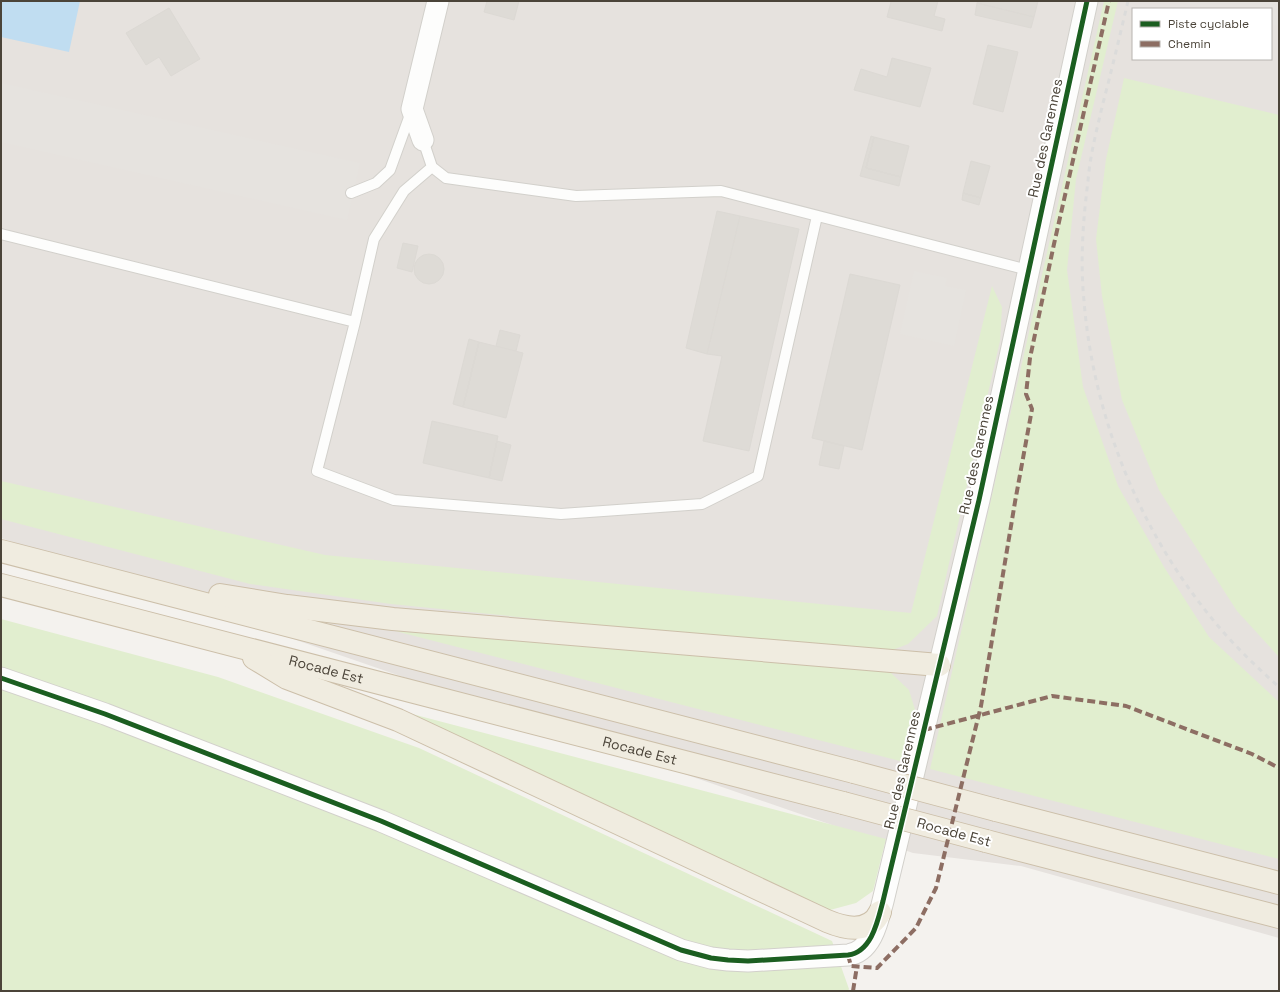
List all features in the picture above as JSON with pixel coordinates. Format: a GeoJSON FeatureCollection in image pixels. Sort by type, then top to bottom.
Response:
{"type":"FeatureCollection","features":[{"type":"Feature","properties":{"kind":"highway"},"geometry":{"type":"LineString","coordinates":[[1,551],[996,810],[1279,882]]}},
{"type":"Feature","properties":{"kind":"highway"},"geometry":{"type":"LineString","coordinates":[[72,570],[287,606],[393,620],[940,665]]}},
{"type":"Feature","properties":{"kind":"highway","name":"Rocade Est"},"geometry":{"type":"LineString","coordinates":[[1,585],[1279,917]]}},
{"type":"Feature","properties":{"kind":"highway"},"geometry":{"type":"LineString","coordinates":[[236,647],[287,678],[398,720],[827,921],[846,927],[862,927],[871,924],[880,912]]}},
{"type":"Feature","properties":{"kind":"street"},"geometry":{"type":"LineString","coordinates":[[423,140],[412,109],[438,1]]}},
{"type":"Feature","properties":{"kind":"street","name":"Rue des Garennes"},"geometry":{"type":"LineString","coordinates":[[1,678],[105,714],[381,821],[666,944],[697,955],[728,960],[748,961],[851,955],[857,953],[864,947],[877,924],[940,665],[978,500],[1087,1]]}},
{"type":"Feature","properties":{"kind":"lane"},"geometry":{"type":"LineString","coordinates":[[351,193],[376,183],[390,170],[412,109]]}},
{"type":"Feature","properties":{"kind":"lane"},"geometry":{"type":"LineString","coordinates":[[423,140],[432,167],[446,178],[576,196],[721,191],[1028,270]]}},
{"type":"Feature","properties":{"kind":"lane"},"geometry":{"type":"LineString","coordinates":[[432,167],[404,191],[374,239],[355,322],[317,471],[394,500],[562,514],[702,504],[758,476],[817,216]]}},
{"type":"Feature","properties":{"kind":"lane"},"geometry":{"type":"LineString","coordinates":[[1,234],[355,322]]}},
{"type":"Feature","properties":{"kind":"shaded area"},"geometry":{"type":"Polygon","coordinates":[[[1,1],[1279,1],[1279,938],[1021,866],[913,853],[1,538],[1,1]]]}},
{"type":"Feature","properties":{"kind":"shaded area"},"geometry":{"type":"Polygon","coordinates":[[[1178,1],[1279,1],[1279,26],[1272,24],[1272,8],[1206,8],[1178,1]]]}},
{"type":"Feature","properties":{"kind":"shaded area"},"geometry":{"type":"Polygon","coordinates":[[[1,83],[360,163],[347,220],[1,142],[1,83]]]}},
{"type":"Feature","properties":{"kind":"shaded area"},"geometry":{"type":"Polygon","coordinates":[[[914,271],[947,278],[945,286],[966,290],[954,346],[900,334],[914,271]]]}},
{"type":"Feature","properties":{"kind":"green space"},"geometry":{"type":"Polygon","coordinates":[[[1104,1],[1118,1],[1076,179],[1067,270],[1083,387],[1118,486],[1164,567],[1209,637],[1279,702],[1279,859],[930,769],[1104,1]]]}},
{"type":"Feature","properties":{"kind":"green space"},"geometry":{"type":"Polygon","coordinates":[[[1124,78],[1279,115],[1279,657],[1237,611],[1159,490],[1122,400],[1102,296],[1096,239],[1106,159],[1124,78]]]}},
{"type":"Feature","properties":{"kind":"green space"},"geometry":{"type":"Polygon","coordinates":[[[992,286],[1002,307],[1000,341],[937,616],[908,644],[882,654],[391,604],[250,584],[1,519],[1,481],[325,555],[911,613],[992,286]]]}},
{"type":"Feature","properties":{"kind":"green space"},"geometry":{"type":"Polygon","coordinates":[[[1,619],[218,677],[419,748],[832,941],[849,989],[848,991],[1,991],[1,619]]]}},
{"type":"Feature","properties":{"kind":"green space"},"geometry":{"type":"Polygon","coordinates":[[[395,631],[874,669],[891,673],[909,690],[916,713],[904,762],[395,631]]]}},
{"type":"Feature","properties":{"kind":"green space"},"geometry":{"type":"Polygon","coordinates":[[[412,714],[886,839],[873,891],[856,903],[830,910],[412,714]]]}},
{"type":"Feature","properties":{"kind":"water"},"geometry":{"type":"Polygon","coordinates":[[[1,1],[80,1],[69,52],[1,37],[1,1]]]}},
{"type":"Feature","properties":{"kind":"building"},"geometry":{"type":"Polygon","coordinates":[[[487,1],[519,1],[514,20],[484,12],[487,1]]]}},
{"type":"Feature","properties":{"kind":"building"},"geometry":{"type":"Polygon","coordinates":[[[889,1],[938,1],[934,16],[945,19],[942,31],[887,17],[891,2],[889,1]]]}},
{"type":"Feature","properties":{"kind":"building"},"geometry":{"type":"Polygon","coordinates":[[[978,1],[1038,1],[1034,17],[977,3],[978,1]]]}},
{"type":"Feature","properties":{"kind":"building"},"geometry":{"type":"Polygon","coordinates":[[[977,3],[1034,17],[1031,28],[975,15],[977,3]]]}},
{"type":"Feature","properties":{"kind":"building"},"geometry":{"type":"Polygon","coordinates":[[[169,8],[200,59],[171,76],[159,57],[146,65],[126,33],[169,8]]]}},
{"type":"Feature","properties":{"kind":"building"},"geometry":{"type":"Polygon","coordinates":[[[988,45],[1018,52],[1003,112],[973,104],[988,45]]]}},
{"type":"Feature","properties":{"kind":"building"},"geometry":{"type":"Polygon","coordinates":[[[892,58],[931,68],[920,107],[854,90],[861,69],[887,77],[892,58]]]}},
{"type":"Feature","properties":{"kind":"building"},"geometry":{"type":"Polygon","coordinates":[[[871,136],[874,137],[866,168],[901,177],[899,186],[860,176],[871,136]]]}},
{"type":"Feature","properties":{"kind":"building"},"geometry":{"type":"Polygon","coordinates":[[[874,137],[909,146],[901,177],[866,168],[874,137]]]}},
{"type":"Feature","properties":{"kind":"building"},"geometry":{"type":"Polygon","coordinates":[[[971,161],[990,166],[981,198],[963,193],[971,161]]]}},
{"type":"Feature","properties":{"kind":"building"},"geometry":{"type":"Polygon","coordinates":[[[963,193],[981,198],[979,205],[962,200],[963,193]]]}},
{"type":"Feature","properties":{"kind":"building"},"geometry":{"type":"Polygon","coordinates":[[[717,211],[740,216],[707,354],[686,348],[717,211]]]}},
{"type":"Feature","properties":{"kind":"building"},"geometry":{"type":"Polygon","coordinates":[[[740,216],[799,229],[749,451],[703,441],[722,356],[707,354],[740,216]]]}},
{"type":"Feature","properties":{"kind":"building"},"geometry":{"type":"Polygon","coordinates":[[[403,243],[418,246],[412,272],[397,268],[403,243]]]}},
{"type":"Feature","properties":{"kind":"building"},"geometry":{"type":"Polygon","coordinates":[[[429,254],[440,258],[444,269],[440,280],[429,284],[418,280],[414,269],[418,258],[429,254]]]}},
{"type":"Feature","properties":{"kind":"building"},"geometry":{"type":"Polygon","coordinates":[[[850,274],[900,285],[862,450],[812,438],[850,274]]]}},
{"type":"Feature","properties":{"kind":"building"},"geometry":{"type":"Polygon","coordinates":[[[500,330],[520,335],[516,351],[496,346],[500,330]]]}},
{"type":"Feature","properties":{"kind":"building"},"geometry":{"type":"Polygon","coordinates":[[[469,339],[479,342],[463,407],[453,404],[469,339]]]}},
{"type":"Feature","properties":{"kind":"building"},"geometry":{"type":"Polygon","coordinates":[[[479,342],[523,353],[506,418],[463,407],[479,342]]]}},
{"type":"Feature","properties":{"kind":"building"},"geometry":{"type":"Polygon","coordinates":[[[432,421],[498,436],[489,478],[423,463],[432,421]]]}},
{"type":"Feature","properties":{"kind":"building"},"geometry":{"type":"Polygon","coordinates":[[[497,441],[511,445],[502,481],[489,478],[497,441]]]}},
{"type":"Feature","properties":{"kind":"building"},"geometry":{"type":"Polygon","coordinates":[[[824,441],[844,446],[839,469],[819,465],[824,441]]]}},
{"type":"Feature","properties":{"kind":"railway"},"geometry":{"type":"LineString","coordinates":[[1128,1],[1092,152],[1083,226],[1082,271],[1084,301],[1090,347],[1099,392],[1112,436],[1128,479],[1147,520],[1170,560],[1196,598],[1225,634],[1279,687]]}},
{"type":"Feature","properties":{"kind":"marked path"},"geometry":{"type":"LineString","coordinates":[[848,955],[851,966],[877,968],[916,928],[936,888],[981,706],[1032,409],[1026,394],[1030,358],[1109,1]]}},
{"type":"Feature","properties":{"kind":"marked path"},"geometry":{"type":"LineString","coordinates":[[924,730],[1052,696],[1126,706],[1252,754],[1279,768]]}},
{"type":"Feature","properties":{"kind":"marked path"},"geometry":{"type":"LineString","coordinates":[[853,991],[857,966]]}},
{"type":"Feature","properties":{"kind":"cycle path"},"geometry":{"type":"LineString","coordinates":[[1,678],[105,714],[381,821],[681,950],[711,958],[748,961],[848,955],[856,953],[863,948],[873,934],[883,901],[979,500],[1087,1]]}}]}
